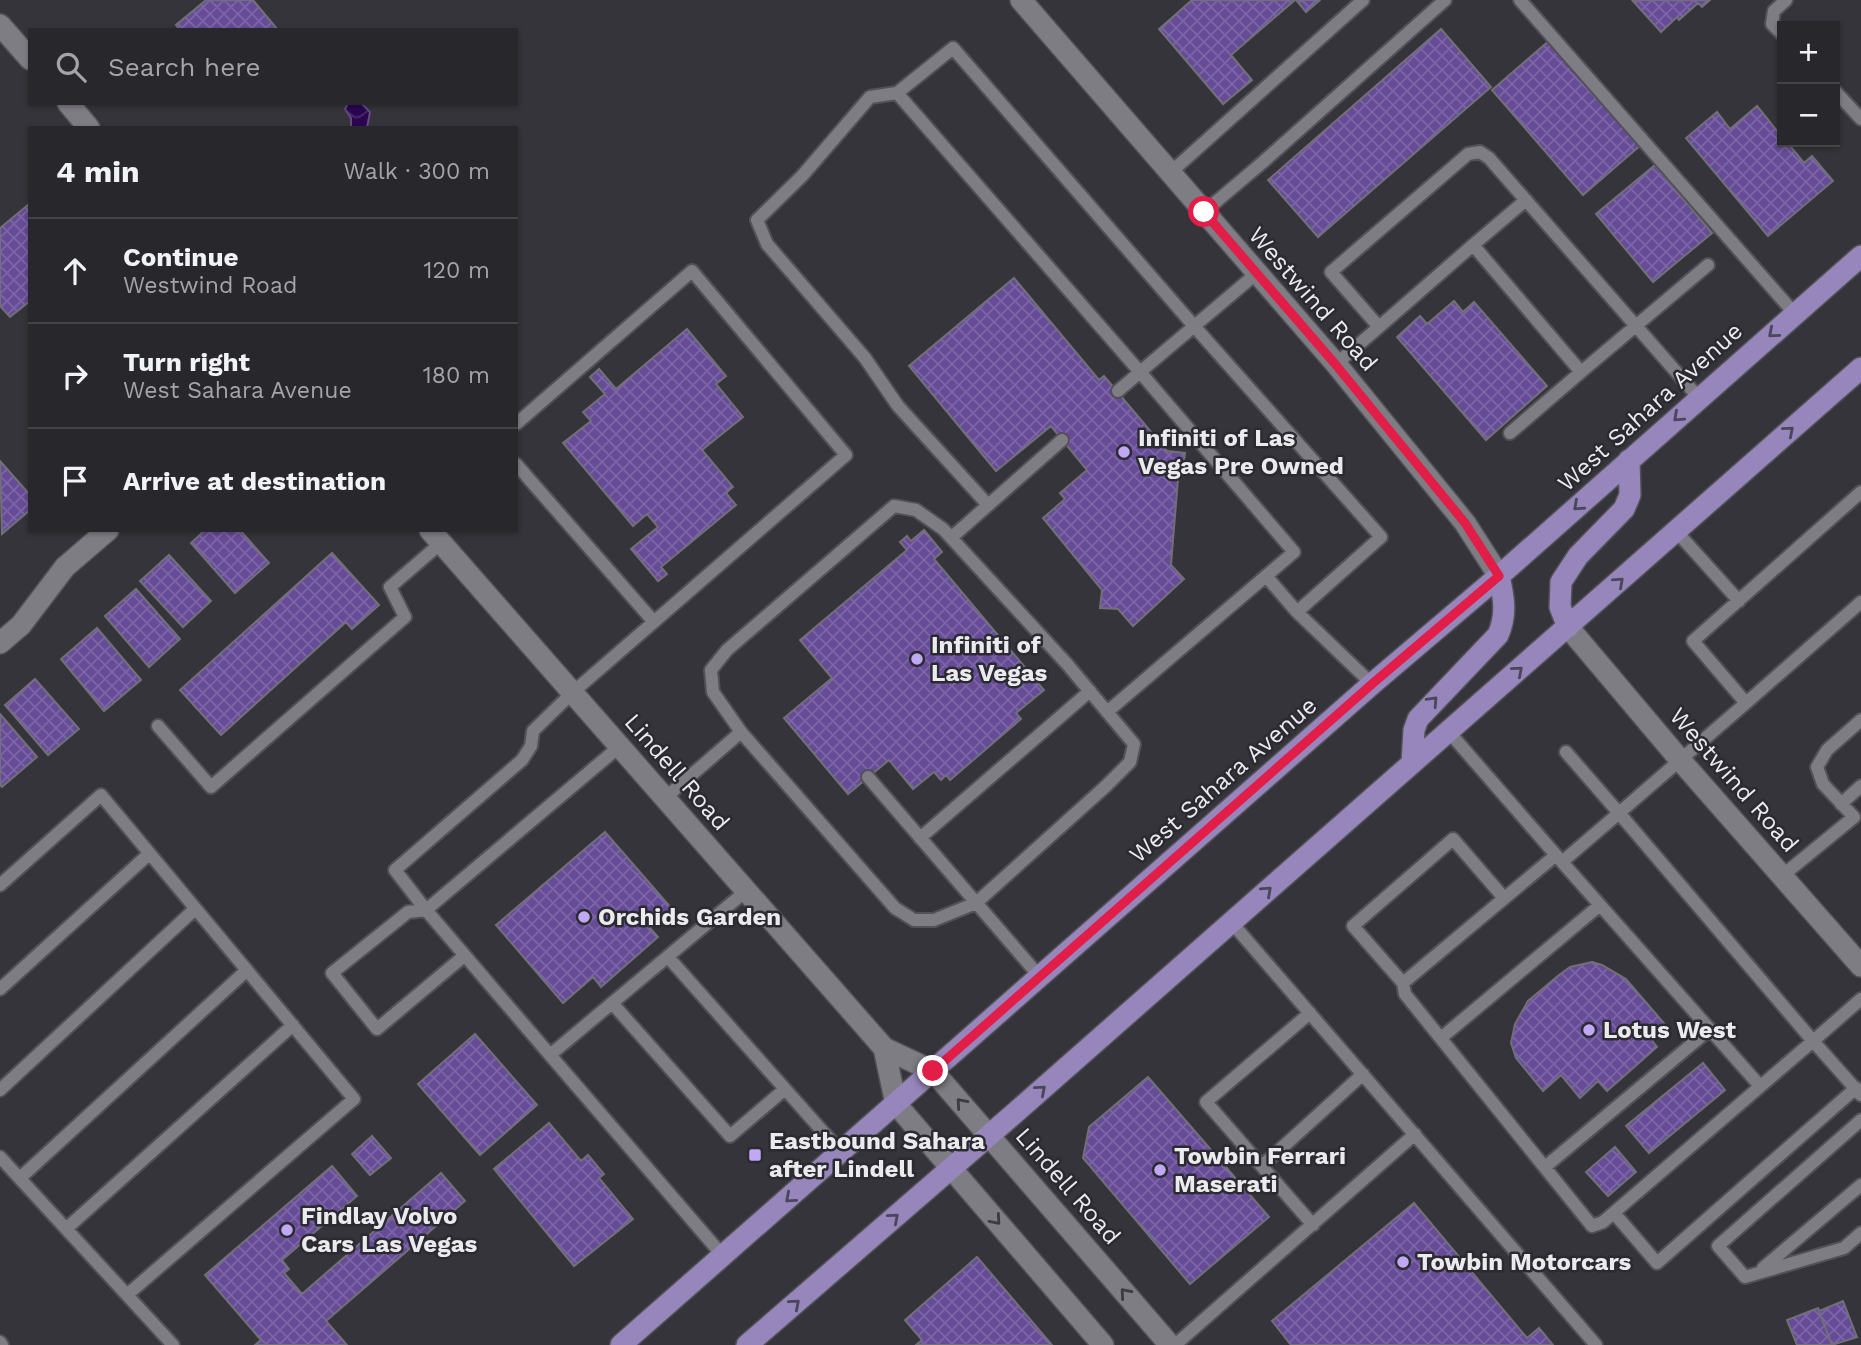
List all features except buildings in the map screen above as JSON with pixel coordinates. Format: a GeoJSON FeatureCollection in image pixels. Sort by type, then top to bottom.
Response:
{"type":"FeatureCollection","features":[{"type":"Feature","properties":{"kind":"main road","name":"West Sahara Avenue"},"geometry":{"type":"LineString","coordinates":[[621,1345],[1861,256]]}},
{"type":"Feature","properties":{"kind":"main road"},"geometry":{"type":"LineString","coordinates":[[747,1345],[1232,923],[1861,368]]}},
{"type":"Feature","properties":{"kind":"main road"},"geometry":{"type":"LineString","coordinates":[[1568,627],[1560,607],[1561,582],[1578,556],[1624,509],[1630,495],[1629,460]]}},
{"type":"Feature","properties":{"kind":"main road"},"geometry":{"type":"LineString","coordinates":[[1412,763],[1414,730],[1418,719],[1498,635],[1504,621],[1499,576]]}},
{"type":"Feature","properties":{"kind":"street","name":"Westwind Road"},"geometry":{"type":"LineString","coordinates":[[1021,0],[1336,365],[1465,523],[1499,576]]}},
{"type":"Feature","properties":{"kind":"street"},"geometry":{"type":"LineString","coordinates":[[0,25],[28,58]]}},
{"type":"Feature","properties":{"kind":"street"},"geometry":{"type":"LineString","coordinates":[[70,105],[87,126]]}},
{"type":"Feature","properties":{"kind":"street"},"geometry":{"type":"LineString","coordinates":[[0,643],[22,625],[65,567],[106,532]]}},
{"type":"Feature","properties":{"kind":"street","name":"Lindell Road"},"geometry":{"type":"LineString","coordinates":[[436,537],[884,1048],[933,1071],[1170,1345]]}},
{"type":"Feature","properties":{"kind":"street","name":"Westwind Road"},"geometry":{"type":"LineString","coordinates":[[1568,627],[1681,761],[1861,966]]}},
{"type":"Feature","properties":{"kind":"street","name":"Lindell Road"},"geometry":{"type":"LineString","coordinates":[[884,1048],[896,1104],[1103,1345]]}},
{"type":"Feature","properties":{"kind":"lane"},"geometry":{"type":"LineString","coordinates":[[1170,173],[1363,0]]}},
{"type":"Feature","properties":{"kind":"lane"},"geometry":{"type":"LineString","coordinates":[[1204,212],[1263,163],[1445,0]]}},
{"type":"Feature","properties":{"kind":"lane"},"geometry":{"type":"LineString","coordinates":[[1520,0],[1795,314]]}},
{"type":"Feature","properties":{"kind":"lane"},"geometry":{"type":"LineString","coordinates":[[1777,29],[1772,24],[1774,11],[1786,0]]}},
{"type":"Feature","properties":{"kind":"lane"},"geometry":{"type":"LineString","coordinates":[[988,505],[898,406],[865,358],[767,244],[757,220],[802,176],[870,97],[897,93],[953,48],[1381,537],[1297,612]]}},
{"type":"Feature","properties":{"kind":"lane"},"geometry":{"type":"LineString","coordinates":[[897,93],[1294,552],[1107,712]]}},
{"type":"Feature","properties":{"kind":"lane"},"geometry":{"type":"LineString","coordinates":[[1840,96],[1861,119]]}},
{"type":"Feature","properties":{"kind":"lane"},"geometry":{"type":"LineString","coordinates":[[1379,327],[1331,272],[1468,153],[1480,152],[1489,158],[1699,398]]}},
{"type":"Feature","properties":{"kind":"lane"},"geometry":{"type":"LineString","coordinates":[[1336,365],[1526,200]]}},
{"type":"Feature","properties":{"kind":"lane"},"geometry":{"type":"LineString","coordinates":[[1473,245],[1581,372]]}},
{"type":"Feature","properties":{"kind":"lane"},"geometry":{"type":"LineString","coordinates":[[1510,433],[1708,265]]}},
{"type":"Feature","properties":{"kind":"lane"},"geometry":{"type":"LineString","coordinates":[[518,422],[692,271],[846,455],[572,692],[533,731],[531,746],[522,760],[395,870],[464,956],[723,1256]]}},
{"type":"Feature","properties":{"kind":"lane"},"geometry":{"type":"LineString","coordinates":[[1118,391],[1257,273]]}},
{"type":"Feature","properties":{"kind":"lane"},"geometry":{"type":"LineString","coordinates":[[952,537],[1062,440]]}},
{"type":"Feature","properties":{"kind":"lane"},"geometry":{"type":"LineString","coordinates":[[518,466],[654,622]]}},
{"type":"Feature","properties":{"kind":"lane"},"geometry":{"type":"LineString","coordinates":[[1746,703],[1693,641],[1861,492]]}},
{"type":"Feature","properties":{"kind":"lane"},"geometry":{"type":"LineString","coordinates":[[894,506],[916,510],[952,537],[1134,744],[1130,762],[976,903],[934,920],[914,920],[895,908],[741,732],[713,692],[711,670],[727,650],[894,506]]}},
{"type":"Feature","properties":{"kind":"lane"},"geometry":{"type":"LineString","coordinates":[[1676,531],[1738,601]]}},
{"type":"Feature","properties":{"kind":"lane"},"geometry":{"type":"LineString","coordinates":[[158,726],[211,787],[405,617],[390,587],[436,537]]}},
{"type":"Feature","properties":{"kind":"lane"},"geometry":{"type":"LineString","coordinates":[[1266,576],[1297,612],[1372,684]]}},
{"type":"Feature","properties":{"kind":"lane"},"geometry":{"type":"LineString","coordinates":[[1403,983],[1504,898],[1619,813],[1861,602]]}},
{"type":"Feature","properties":{"kind":"lane"},"geometry":{"type":"LineString","coordinates":[[920,838],[1090,691]]}},
{"type":"Feature","properties":{"kind":"lane"},"geometry":{"type":"LineString","coordinates":[[1782,876],[1857,821],[1822,783],[1817,767],[1827,750],[1861,720]]}},
{"type":"Feature","properties":{"kind":"lane"},"geometry":{"type":"LineString","coordinates":[[665,798],[741,732]]}},
{"type":"Feature","properties":{"kind":"lane"},"geometry":{"type":"LineString","coordinates":[[1449,732],[1760,1086]]}},
{"type":"Feature","properties":{"kind":"lane"},"geometry":{"type":"LineString","coordinates":[[464,956],[377,1029],[332,974],[408,912],[426,910],[620,746]]}},
{"type":"Feature","properties":{"kind":"lane"},"geometry":{"type":"LineString","coordinates":[[1566,752],[1858,1091],[1657,1263],[1614,1213]]}},
{"type":"Feature","properties":{"kind":"lane"},"geometry":{"type":"LineString","coordinates":[[868,777],[1040,977]]}},
{"type":"Feature","properties":{"kind":"lane"},"geometry":{"type":"LineString","coordinates":[[1841,804],[1861,786]]}},
{"type":"Feature","properties":{"kind":"lane"},"geometry":{"type":"LineString","coordinates":[[0,885],[101,795],[354,1099],[128,1294]]}},
{"type":"Feature","properties":{"kind":"lane"},"geometry":{"type":"LineString","coordinates":[[1504,898],[1453,839],[1353,926],[1403,983],[1405,994],[1592,1226],[1604,1222],[1861,999]]}},
{"type":"Feature","properties":{"kind":"lane"},"geometry":{"type":"LineString","coordinates":[[0,989],[149,853]]}},
{"type":"Feature","properties":{"kind":"lane"},"geometry":{"type":"LineString","coordinates":[[550,1055],[746,891]]}},
{"type":"Feature","properties":{"kind":"lane"},"geometry":{"type":"LineString","coordinates":[[1441,1038],[1600,905]]}},
{"type":"Feature","properties":{"kind":"lane"},"geometry":{"type":"LineString","coordinates":[[0,1090],[195,909]]}},
{"type":"Feature","properties":{"kind":"lane"},"geometry":{"type":"LineString","coordinates":[[1232,923],[1596,1345]]}},
{"type":"Feature","properties":{"kind":"lane"},"geometry":{"type":"LineString","coordinates":[[667,957],[841,1152]]}},
{"type":"Feature","properties":{"kind":"lane"},"geometry":{"type":"LineString","coordinates":[[20,1178],[247,970]]}},
{"type":"Feature","properties":{"kind":"lane"},"geometry":{"type":"LineString","coordinates":[[612,1003],[730,1136],[785,1089]]}},
{"type":"Feature","properties":{"kind":"lane"},"geometry":{"type":"LineString","coordinates":[[1310,1013],[1206,1102],[1313,1225]]}},
{"type":"Feature","properties":{"kind":"lane"},"geometry":{"type":"LineString","coordinates":[[67,1228],[293,1025]]}},
{"type":"Feature","properties":{"kind":"lane"},"geometry":{"type":"LineString","coordinates":[[1545,1167],[1710,1029]]}},
{"type":"Feature","properties":{"kind":"lane"},"geometry":{"type":"LineString","coordinates":[[1262,1166],[1363,1074]]}},
{"type":"Feature","properties":{"kind":"lane"},"geometry":{"type":"LineString","coordinates":[[1861,1120],[1718,1246],[1745,1276],[1844,1248],[1861,1233]]}},
{"type":"Feature","properties":{"kind":"lane"},"geometry":{"type":"LineString","coordinates":[[1175,1345],[1415,1134]]}},
{"type":"Feature","properties":{"kind":"lane"},"geometry":{"type":"LineString","coordinates":[[0,1157],[173,1345]]}},
{"type":"Feature","properties":{"kind":"lane"},"geometry":{"type":"LineString","coordinates":[[1757,1273],[1861,1185]]}},
{"type":"Feature","properties":{"kind":"water"},"geometry":{"type":"Polygon","coordinates":[[[347,105],[363,105],[370,112],[367,126],[351,126],[351,118],[345,109],[347,105]]]}},
{"type":"Feature","properties":{"kind":"place","name":"Infiniti of Las Vegas Pre Owned"},"geometry":{"type":"Point","coordinates":[1124,452]}},
{"type":"Feature","properties":{"kind":"place","name":"Infiniti of Las Vegas"},"geometry":{"type":"Point","coordinates":[917,659]}},
{"type":"Feature","properties":{"kind":"place","name":"Orchids Garden"},"geometry":{"type":"Point","coordinates":[584,917]}},
{"type":"Feature","properties":{"kind":"place","name":"Lotus West"},"geometry":{"type":"Point","coordinates":[1589,1030]}},
{"type":"Feature","properties":{"kind":"place","name":"Eastbound Sahara after Lindell"},"geometry":{"type":"Point","coordinates":[755,1155]}},
{"type":"Feature","properties":{"kind":"place","name":"Towbin Ferrari Maserati"},"geometry":{"type":"Point","coordinates":[1160,1170]}},
{"type":"Feature","properties":{"kind":"place","name":"Findlay Volvo Cars Las Vegas"},"geometry":{"type":"Point","coordinates":[287,1230]}},
{"type":"Feature","properties":{"kind":"place","name":"Towbin Motorcars"},"geometry":{"type":"Point","coordinates":[1403,1262]}},
{"type":"Feature","properties":{"kind":"route"},"geometry":{"type":"LineString","coordinates":[[933,1071],[1372,684],[1499,576],[1465,523],[1336,365],[1204,212]]}}]}
